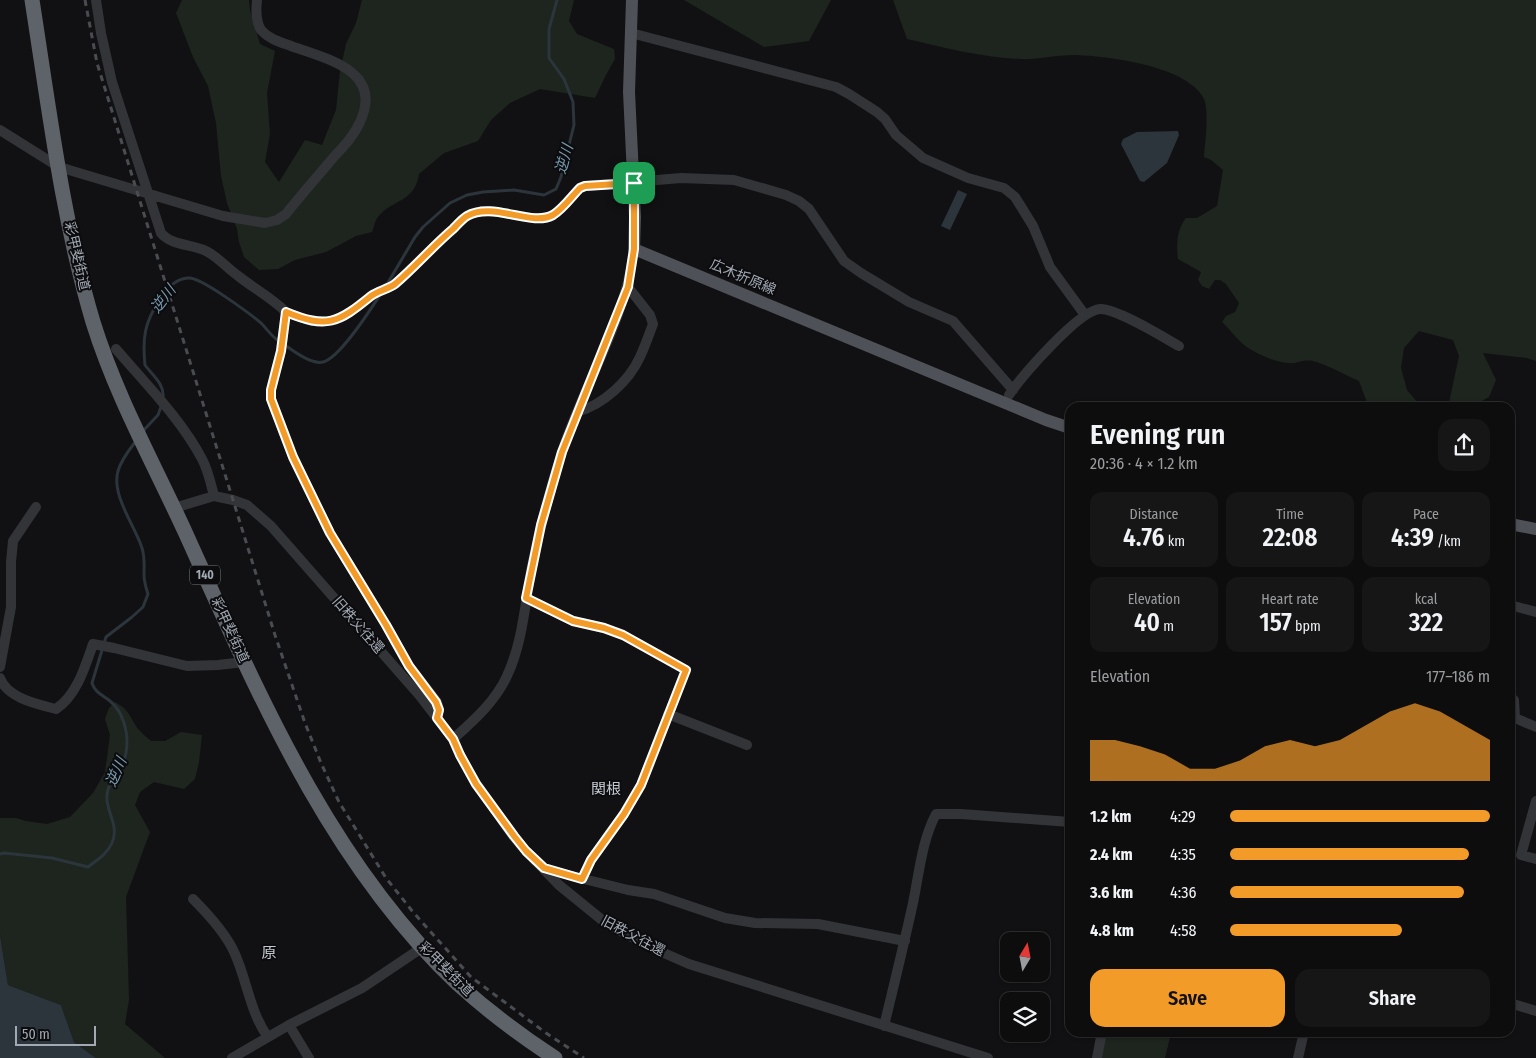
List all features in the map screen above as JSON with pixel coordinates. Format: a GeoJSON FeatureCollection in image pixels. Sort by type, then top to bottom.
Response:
{"type":"FeatureCollection","features":[{"type":"Feature","properties":{"kind":"highway","name":"彩甲斐街道"},"geometry":{"type":"LineString","coordinates":[[32,0],[72,244],[93,323],[115,383],[244,662],[335,842],[365,876],[395,915],[459,984],[485,1007],[555,1058]]}},
{"type":"Feature","properties":{"kind":"main road"},"geometry":{"type":"LineString","coordinates":[[632,0],[629,92],[634,183],[634,249]]}},
{"type":"Feature","properties":{"kind":"main road","name":"広木折原線"},"geometry":{"type":"LineString","coordinates":[[634,249],[1065,426]]}},
{"type":"Feature","properties":{"kind":"main road"},"geometry":{"type":"LineString","coordinates":[[1515,525],[1536,529]]}},
{"type":"Feature","properties":{"kind":"street"},"geometry":{"type":"LineString","coordinates":[[96,0],[112,82],[161,233],[170,240],[204,250],[211,254],[286,312],[302,319],[327,322],[339,319],[358,308],[373,295],[394,285],[466,216],[477,212],[493,211],[524,217],[545,217],[552,215],[580,188],[585,186],[682,178],[734,180],[786,195],[799,201],[809,209],[844,261],[909,302],[953,322],[1012,390]]}},
{"type":"Feature","properties":{"kind":"street"},"geometry":{"type":"LineString","coordinates":[[0,130],[59,167],[223,216],[265,223],[276,220],[286,214],[353,135],[365,110],[366,96],[362,84],[353,72],[340,65],[271,39],[260,28],[256,10],[257,0]]}},
{"type":"Feature","properties":{"kind":"street"},"geometry":{"type":"LineString","coordinates":[[631,34],[836,87],[877,112],[885,119],[896,135],[923,158],[968,178],[1004,188],[1015,197],[1033,226],[1050,267],[1085,315]]}},
{"type":"Feature","properties":{"kind":"street"},"geometry":{"type":"LineString","coordinates":[[453,739],[493,699],[506,678],[518,646],[541,525],[562,452],[628,287],[634,249]]}},
{"type":"Feature","properties":{"kind":"street"},"geometry":{"type":"LineString","coordinates":[[577,412],[588,409],[611,393],[631,372],[640,358],[654,324],[637,296],[628,287]]}},
{"type":"Feature","properties":{"kind":"street"},"geometry":{"type":"LineString","coordinates":[[1004,402],[1012,390],[1057,340],[1085,315],[1099,309],[1118,314],[1179,346]]}},
{"type":"Feature","properties":{"kind":"street"},"geometry":{"type":"LineString","coordinates":[[286,312],[281,351],[271,390],[271,399],[293,457],[330,533],[409,666],[436,702],[439,710],[437,718]]}},
{"type":"Feature","properties":{"kind":"street"},"geometry":{"type":"LineString","coordinates":[[116,349],[184,429],[204,461],[214,496],[174,508]]}},
{"type":"Feature","properties":{"kind":"street","name":"旧秩父往還"},"geometry":{"type":"LineString","coordinates":[[214,496],[247,505],[271,526],[397,669],[437,718],[453,739],[476,784],[514,836],[566,890],[607,924],[657,950],[698,967],[988,1058]]}},
{"type":"Feature","properties":{"kind":"street"},"geometry":{"type":"LineString","coordinates":[[0,667],[11,607],[13,541],[36,507]]}},
{"type":"Feature","properties":{"kind":"street"},"geometry":{"type":"LineString","coordinates":[[526,598],[573,621],[604,628],[623,635],[686,670],[641,785],[633,801],[591,860],[582,879]]}},
{"type":"Feature","properties":{"kind":"street"},"geometry":{"type":"LineString","coordinates":[[1515,606],[1536,612]]}},
{"type":"Feature","properties":{"kind":"street"},"geometry":{"type":"LineString","coordinates":[[0,678],[5,688],[18,696],[56,709],[62,705],[82,678],[93,644],[187,666],[244,662]]}},
{"type":"Feature","properties":{"kind":"street"},"geometry":{"type":"LineString","coordinates":[[668,714],[748,745]]}},
{"type":"Feature","properties":{"kind":"street"},"geometry":{"type":"LineString","coordinates":[[1515,718],[1536,727]]}},
{"type":"Feature","properties":{"kind":"street"},"geometry":{"type":"LineString","coordinates":[[1536,801],[1521,855],[1536,859]]}},
{"type":"Feature","properties":{"kind":"street"},"geometry":{"type":"LineString","coordinates":[[884,1026],[905,941],[925,846],[936,814],[962,814],[1065,822]]}},
{"type":"Feature","properties":{"kind":"street"},"geometry":{"type":"LineString","coordinates":[[544,868],[582,879],[654,894],[725,918],[755,923],[818,924],[905,941]]}},
{"type":"Feature","properties":{"kind":"street"},"geometry":{"type":"LineString","coordinates":[[193,899],[207,913],[228,941],[235,954],[256,1018],[266,1036]]}},
{"type":"Feature","properties":{"kind":"street"},"geometry":{"type":"LineString","coordinates":[[232,1058],[266,1036],[362,988],[423,947]]}},
{"type":"Feature","properties":{"kind":"street"},"geometry":{"type":"LineString","coordinates":[[1515,1005],[1536,1011]]}},
{"type":"Feature","properties":{"kind":"street"},"geometry":{"type":"LineString","coordinates":[[288,1025],[309,1058]]}},
{"type":"Feature","properties":{"kind":"street"},"geometry":{"type":"LineString","coordinates":[[1097,1058],[1101,1037]]}},
{"type":"Feature","properties":{"kind":"street"},"geometry":{"type":"LineString","coordinates":[[1298,1058],[1303,1037]]}},
{"type":"Feature","properties":{"kind":"shaded area"},"geometry":{"type":"Polygon","coordinates":[[[182,0],[249,0],[260,44],[275,51],[267,93],[270,134],[265,162],[279,182],[305,140],[322,145],[336,110],[340,71],[346,44],[356,23],[362,0],[574,0],[569,21],[577,34],[614,49],[615,59],[595,98],[540,89],[510,103],[491,120],[478,141],[444,153],[419,174],[413,191],[402,200],[390,206],[377,218],[372,232],[356,236],[326,252],[295,260],[278,269],[259,270],[244,257],[237,229],[227,203],[221,176],[216,123],[208,86],[193,57],[176,13],[182,0]]]}},
{"type":"Feature","properties":{"kind":"shaded area"},"geometry":{"type":"Polygon","coordinates":[[[684,0],[831,0],[809,41],[764,47],[684,0]]]}},
{"type":"Feature","properties":{"kind":"shaded area"},"geometry":{"type":"Polygon","coordinates":[[[893,0],[1536,0],[1536,361],[1527,358],[1483,353],[1496,380],[1489,397],[1480,402],[1449,402],[1459,356],[1453,340],[1419,331],[1404,348],[1401,368],[1407,390],[1417,402],[1367,402],[1359,381],[1313,361],[1285,363],[1254,351],[1242,343],[1222,322],[1226,316],[1235,312],[1239,303],[1226,284],[1220,280],[1215,280],[1209,289],[1202,286],[1198,280],[1201,272],[1178,259],[1178,237],[1183,222],[1186,218],[1197,218],[1217,206],[1223,170],[1204,157],[1205,102],[1193,86],[1179,77],[1162,70],[1124,60],[1073,55],[1026,59],[992,57],[907,39],[893,0]]]}},
{"type":"Feature","properties":{"kind":"shaded area"},"geometry":{"type":"Polygon","coordinates":[[[1178,131],[1179,135],[1167,163],[1144,182],[1140,181],[1121,144],[1123,139],[1137,132],[1178,131]]]}},
{"type":"Feature","properties":{"kind":"shaded area"},"geometry":{"type":"Polygon","coordinates":[[[958,190],[967,194],[950,230],[941,226],[958,190]]]}},
{"type":"Feature","properties":{"kind":"shaded area"},"geometry":{"type":"Polygon","coordinates":[[[115,702],[127,711],[139,730],[151,741],[165,741],[181,732],[202,735],[195,779],[184,789],[154,782],[140,792],[135,805],[150,832],[126,897],[129,1000],[125,1024],[165,1058],[96,1058],[74,1042],[61,1005],[8,985],[0,934],[0,818],[16,818],[47,824],[70,817],[93,793],[105,772],[110,735],[105,719],[109,708],[115,702]]]}},
{"type":"Feature","properties":{"kind":"shaded area"},"geometry":{"type":"Polygon","coordinates":[[[0,935],[8,985],[61,1005],[74,1042],[96,1058],[0,1058],[0,935]]]}},
{"type":"Feature","properties":{"kind":"shaded area"},"geometry":{"type":"Polygon","coordinates":[[[1105,1037],[1170,1037],[1165,1058],[1100,1058],[1105,1037]]]}},
{"type":"Feature","properties":{"kind":"waterway","name":"逆川"},"geometry":{"type":"LineString","coordinates":[[386,286],[415,237],[423,227],[450,203],[467,195],[483,192],[514,190],[544,195],[556,189],[561,177],[574,125],[573,102],[564,79],[549,58],[549,29],[557,0]]}},
{"type":"Feature","properties":{"kind":"waterway","name":"逆川"},"geometry":{"type":"LineString","coordinates":[[163,398],[160,384],[145,365],[144,338],[151,315],[165,291],[181,279],[190,278],[215,290],[261,323],[280,342]]}},
{"type":"Feature","properties":{"kind":"waterway","name":"逆川"},"geometry":{"type":"LineString","coordinates":[[285,345],[303,357],[314,361],[323,362],[330,359],[354,333],[380,295]]}},
{"type":"Feature","properties":{"kind":"waterway","name":"逆川"},"geometry":{"type":"LineString","coordinates":[[143,431],[158,415],[162,404]]}},
{"type":"Feature","properties":{"kind":"waterway","name":"逆川"},"geometry":{"type":"LineString","coordinates":[[0,854],[52,858],[88,867],[105,854],[112,843],[114,830],[107,795],[111,783],[124,761],[127,735],[118,711],[113,704],[97,692],[92,683],[106,637],[143,607],[148,594],[144,580],[143,551],[121,500],[117,480],[121,463],[136,441]]}},
{"type":"Feature","properties":{"kind":"railway"},"geometry":{"type":"LineString","coordinates":[[85,0],[97,63],[275,635],[305,723],[339,802],[386,878],[413,912],[471,977],[546,1033],[584,1058]]}},
{"type":"Feature","properties":{"kind":"district","name":"関根"},"geometry":{"type":"Point","coordinates":[606,789]}},
{"type":"Feature","properties":{"kind":"district","name":"原"},"geometry":{"type":"Point","coordinates":[269,953]}},
{"type":"Feature","properties":{"kind":"route"},"geometry":{"type":"LineString","coordinates":[[634,183],[634,249],[628,287],[562,452],[541,525],[526,598],[573,621],[604,628],[623,635],[686,670],[641,785],[633,801],[591,860],[582,879],[544,868],[526,851],[476,784],[453,739],[437,718],[439,710],[436,702],[409,666],[330,533],[293,457],[270,394],[281,351],[286,312],[302,319],[319,322],[339,319],[358,308],[373,295],[394,285],[466,216],[477,212],[493,211],[524,217],[545,217],[552,215],[560,209],[580,188],[585,186],[634,183]]}}]}
